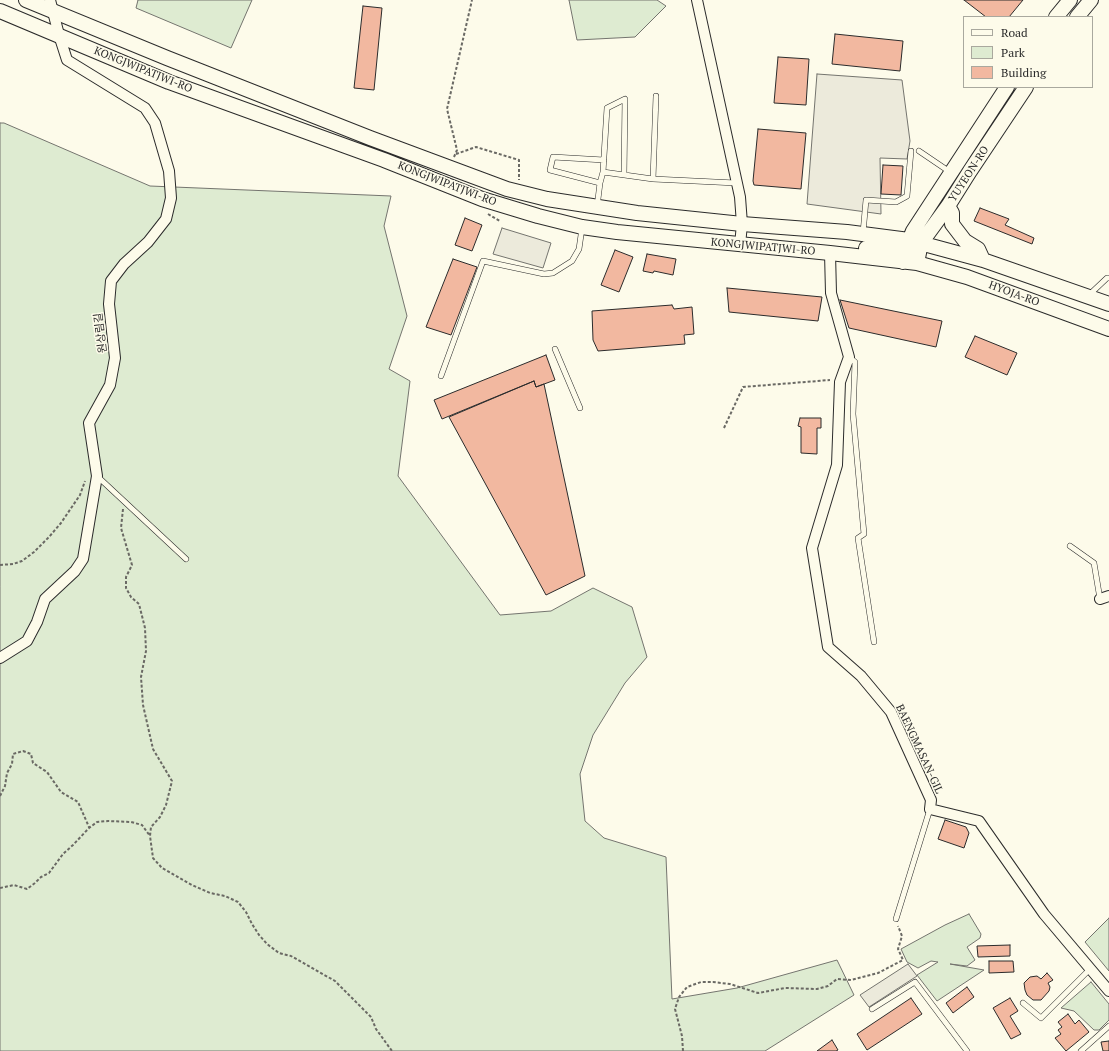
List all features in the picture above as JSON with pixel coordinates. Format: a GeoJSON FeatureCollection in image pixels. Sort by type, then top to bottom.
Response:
{"type":"FeatureCollection","features":[{"type":"Feature","properties":{"kind":"main road","name":"KONGJWIPATJWI-RO"},"geometry":{"type":"LineString","coordinates":[[26,0],[52,5],[78,22],[363,135],[507,189],[547,199],[597,208],[742,224],[863,234],[911,252]]}},
{"type":"Feature","properties":{"kind":"main road"},"geometry":{"type":"LineString","coordinates":[[1057,16],[1070,0]]}},
{"type":"Feature","properties":{"kind":"main road"},"geometry":{"type":"LineString","coordinates":[[1078,16],[1091,0]]}},
{"type":"Feature","properties":{"kind":"main road","name":"KONGJWIPATJWI-RO"},"geometry":{"type":"LineString","coordinates":[[0,11],[169,82],[384,160],[482,199],[538,216],[582,227],[740,245],[830,253],[911,252]]}},
{"type":"Feature","properties":{"kind":"main road","name":"YUYEON-RO"},"geometry":{"type":"LineString","coordinates":[[911,252],[913,231],[1006,88]]}},
{"type":"Feature","properties":{"kind":"main road","name":"YUYEON-RO"},"geometry":{"type":"LineString","coordinates":[[911,252],[948,206],[1025,88]]}},
{"type":"Feature","properties":{"kind":"main road"},"geometry":{"type":"LineString","coordinates":[[948,206],[952,212],[952,224],[965,241],[978,249],[983,260]]}},
{"type":"Feature","properties":{"kind":"main road"},"geometry":{"type":"LineString","coordinates":[[807,251],[822,242],[911,252]]}},
{"type":"Feature","properties":{"kind":"main road","name":"HYOJA-RO"},"geometry":{"type":"LineString","coordinates":[[911,252],[983,260],[1109,304]]}},
{"type":"Feature","properties":{"kind":"main road","name":"HYOJA-RO"},"geometry":{"type":"LineString","coordinates":[[911,252],[967,277],[1109,329]]}},
{"type":"Feature","properties":{"kind":"street"},"geometry":{"type":"LineString","coordinates":[[698,0],[740,197],[742,224],[740,245]]}},
{"type":"Feature","properties":{"kind":"street","name":"원상림길"},"geometry":{"type":"LineString","coordinates":[[0,658],[27,641],[37,622],[45,599],[75,571],[83,559],[97,476],[89,423],[110,385],[115,358],[109,304],[111,281],[124,264],[148,242],[166,219],[171,198],[169,171],[155,123],[145,108],[67,60],[52,5]]}},
{"type":"Feature","properties":{"kind":"street"},"geometry":{"type":"LineString","coordinates":[[830,253],[831,292],[849,356]]}},
{"type":"Feature","properties":{"kind":"street","name":"BAENGMASAN-GIL"},"geometry":{"type":"LineString","coordinates":[[849,356],[841,380],[837,465],[812,548],[828,647],[861,676],[891,712],[932,800],[930,809],[979,821],[1044,914],[1109,991]]}},
{"type":"Feature","properties":{"kind":"lane"},"geometry":{"type":"LineString","coordinates":[[653,179],[656,96]]}},
{"type":"Feature","properties":{"kind":"lane"},"geometry":{"type":"LineString","coordinates":[[597,208],[603,172],[607,108],[624,99],[624,175]]}},
{"type":"Feature","properties":{"kind":"lane"},"geometry":{"type":"LineString","coordinates":[[863,234],[866,200],[896,202],[907,196],[911,151]]}},
{"type":"Feature","properties":{"kind":"lane"},"geometry":{"type":"LineString","coordinates":[[919,151],[951,173]]}},
{"type":"Feature","properties":{"kind":"lane"},"geometry":{"type":"LineString","coordinates":[[600,183],[550,170],[552,157],[604,160]]}},
{"type":"Feature","properties":{"kind":"lane"},"geometry":{"type":"LineString","coordinates":[[603,172],[653,179],[736,183]]}},
{"type":"Feature","properties":{"kind":"lane"},"geometry":{"type":"LineString","coordinates":[[441,376],[483,261],[544,274],[553,273],[572,261],[578,249],[582,227]]}},
{"type":"Feature","properties":{"kind":"lane"},"geometry":{"type":"LineString","coordinates":[[1087,297],[1106,278],[1109,278]]}},
{"type":"Feature","properties":{"kind":"lane"},"geometry":{"type":"LineString","coordinates":[[555,349],[580,408]]}},
{"type":"Feature","properties":{"kind":"lane"},"geometry":{"type":"LineString","coordinates":[[849,356],[855,362],[853,414],[864,534],[858,538],[874,642]]}},
{"type":"Feature","properties":{"kind":"lane"},"geometry":{"type":"LineString","coordinates":[[97,476],[186,559]]}},
{"type":"Feature","properties":{"kind":"lane"},"geometry":{"type":"LineString","coordinates":[[1070,546],[1094,563],[1105,597]]}},
{"type":"Feature","properties":{"kind":"lane"},"geometry":{"type":"LineString","coordinates":[[896,919],[930,809]]}},
{"type":"Feature","properties":{"kind":"lane"},"geometry":{"type":"LineString","coordinates":[[1023,1003],[1041,1018],[1090,969]]}},
{"type":"Feature","properties":{"kind":"lane"},"geometry":{"type":"LineString","coordinates":[[872,1009],[915,982],[967,1051]]}},
{"type":"Feature","properties":{"kind":"lane"},"geometry":{"type":"LineString","coordinates":[[1080,1051],[1109,1026]]}},
{"type":"Feature","properties":{"kind":"path"},"geometry":{"type":"LineString","coordinates":[[451,168],[457,150],[447,109],[472,0]]}},
{"type":"Feature","properties":{"kind":"path"},"geometry":{"type":"LineString","coordinates":[[456,154],[476,147],[519,160],[518,192]]}},
{"type":"Feature","properties":{"kind":"path"},"geometry":{"type":"LineString","coordinates":[[724,428],[743,387],[841,380]]}},
{"type":"Feature","properties":{"kind":"path"},"geometry":{"type":"LineString","coordinates":[[0,565],[13,564],[22,561],[50,537],[80,495],[86,477]]}},
{"type":"Feature","properties":{"kind":"path"},"geometry":{"type":"LineString","coordinates":[[124,500],[121,528],[132,565],[126,577],[126,588],[131,597],[139,604],[145,628],[146,651],[142,677],[143,705],[153,749],[172,781],[166,805],[160,817],[151,827],[150,836],[152,858],[162,868],[192,885],[210,893],[225,896],[238,902],[246,912],[259,935],[267,944],[279,953],[291,956],[312,967],[322,976],[335,981],[371,1017],[376,1029],[392,1051]]}},
{"type":"Feature","properties":{"kind":"path"},"geometry":{"type":"LineString","coordinates":[[0,796],[5,786],[7,773],[12,764],[13,754],[23,751],[31,754],[33,763],[47,772],[61,792],[78,802],[89,828]]}},
{"type":"Feature","properties":{"kind":"path"},"geometry":{"type":"LineString","coordinates":[[0,888],[14,885],[27,888],[36,883],[41,876],[50,873],[63,854],[97,822],[131,822],[142,825],[150,836]]}},
{"type":"Feature","properties":{"kind":"path"},"geometry":{"type":"LineString","coordinates":[[683,1051],[682,1036],[675,1009],[679,997],[687,987],[701,982],[713,982],[730,984],[758,993],[785,988],[817,989],[828,986],[837,979],[851,980],[878,974],[903,960],[898,949],[902,936],[896,919]]}},
{"type":"Feature","properties":{"kind":"green space"},"geometry":{"type":"Polygon","coordinates":[[[138,0],[252,0],[231,48],[136,8],[138,0]]]}},
{"type":"Feature","properties":{"kind":"green space"},"geometry":{"type":"Polygon","coordinates":[[[569,0],[657,0],[666,6],[635,37],[577,40],[569,0]]]}},
{"type":"Feature","properties":{"kind":"green space"},"geometry":{"type":"Polygon","coordinates":[[[0,123],[4,123],[150,186],[391,196],[384,226],[407,316],[389,369],[410,381],[398,476],[500,615],[551,611],[593,588],[632,607],[647,657],[625,683],[593,735],[580,774],[585,821],[604,838],[666,857],[672,999],[737,988],[837,960],[854,995],[765,1051],[0,1051],[0,123]]]}},
{"type":"Feature","properties":{"kind":"green space"},"geometry":{"type":"Polygon","coordinates":[[[969,914],[981,934],[980,938],[967,947],[975,960],[967,966],[950,964],[984,970],[937,1001],[917,975],[938,962],[931,961],[918,968],[907,962],[901,949],[945,925],[969,914]]]}},
{"type":"Feature","properties":{"kind":"green space"},"geometry":{"type":"Polygon","coordinates":[[[1109,918],[1109,971],[1085,942],[1109,918]]]}},
{"type":"Feature","properties":{"kind":"green space"},"geometry":{"type":"Polygon","coordinates":[[[1091,982],[1109,1004],[1109,1020],[1099,1030],[1094,1030],[1074,1011],[1061,1008],[1091,982]]]}},
{"type":"Feature","properties":{"kind":"shaded area"},"geometry":{"type":"Polygon","coordinates":[[[817,74],[902,80],[910,141],[907,159],[880,158],[881,214],[807,204],[817,74]]]}},
{"type":"Feature","properties":{"kind":"shaded area"},"geometry":{"type":"Polygon","coordinates":[[[502,228],[551,243],[543,268],[493,254],[502,228]]]}},
{"type":"Feature","properties":{"kind":"shaded area"},"geometry":{"type":"Polygon","coordinates":[[[908,964],[917,976],[869,1007],[860,995],[908,964]]]}},
{"type":"Feature","properties":{"kind":"building"},"geometry":{"type":"Polygon","coordinates":[[[964,0],[1023,0],[1010,16],[985,16],[964,0]]]}},
{"type":"Feature","properties":{"kind":"building"},"geometry":{"type":"Polygon","coordinates":[[[363,6],[382,8],[374,90],[354,88],[363,6]]]}},
{"type":"Feature","properties":{"kind":"building"},"geometry":{"type":"Polygon","coordinates":[[[835,34],[903,41],[900,71],[832,64],[835,34]]]}},
{"type":"Feature","properties":{"kind":"building"},"geometry":{"type":"Polygon","coordinates":[[[778,57],[809,59],[806,105],[774,103],[778,57]]]}},
{"type":"Feature","properties":{"kind":"building"},"geometry":{"type":"Polygon","coordinates":[[[758,129],[806,133],[801,189],[754,185],[753,181],[758,129]]]}},
{"type":"Feature","properties":{"kind":"building"},"geometry":{"type":"Polygon","coordinates":[[[883,165],[903,166],[901,195],[881,194],[883,165]]]}},
{"type":"Feature","properties":{"kind":"building"},"geometry":{"type":"Polygon","coordinates":[[[980,208],[1009,219],[1005,225],[1034,238],[1032,244],[974,221],[980,208]]]}},
{"type":"Feature","properties":{"kind":"building"},"geometry":{"type":"Polygon","coordinates":[[[465,218],[482,225],[472,251],[455,245],[465,218]]]}},
{"type":"Feature","properties":{"kind":"building"},"geometry":{"type":"Polygon","coordinates":[[[615,250],[633,257],[619,292],[601,285],[615,250]]]}},
{"type":"Feature","properties":{"kind":"building"},"geometry":{"type":"Polygon","coordinates":[[[647,254],[676,259],[673,275],[654,271],[653,273],[643,271],[647,254]]]}},
{"type":"Feature","properties":{"kind":"building"},"geometry":{"type":"Polygon","coordinates":[[[453,259],[477,267],[451,335],[426,327],[453,259]]]}},
{"type":"Feature","properties":{"kind":"building"},"geometry":{"type":"Polygon","coordinates":[[[727,288],[822,297],[818,321],[729,312],[727,288]]]}},
{"type":"Feature","properties":{"kind":"building"},"geometry":{"type":"Polygon","coordinates":[[[840,300],[942,321],[936,347],[849,328],[840,300]]]}},
{"type":"Feature","properties":{"kind":"building"},"geometry":{"type":"Polygon","coordinates":[[[672,305],[674,309],[692,307],[694,334],[684,335],[685,344],[598,351],[593,340],[592,311],[672,305]]]}},
{"type":"Feature","properties":{"kind":"building"},"geometry":{"type":"Polygon","coordinates":[[[975,336],[1017,353],[1007,375],[965,357],[975,336]]]}},
{"type":"Feature","properties":{"kind":"building"},"geometry":{"type":"Polygon","coordinates":[[[546,355],[555,380],[536,387],[534,381],[442,419],[434,400],[546,355]]]}},
{"type":"Feature","properties":{"kind":"building"},"geometry":{"type":"Polygon","coordinates":[[[534,381],[536,387],[544,384],[585,576],[546,595],[449,417],[534,381]]]}},
{"type":"Feature","properties":{"kind":"building"},"geometry":{"type":"Polygon","coordinates":[[[800,418],[821,418],[821,428],[817,428],[817,454],[801,453],[801,427],[798,426],[800,418]]]}},
{"type":"Feature","properties":{"kind":"building"},"geometry":{"type":"Polygon","coordinates":[[[945,820],[966,827],[969,833],[964,848],[938,839],[945,820]]]}},
{"type":"Feature","properties":{"kind":"building"},"geometry":{"type":"Polygon","coordinates":[[[1010,945],[1010,956],[978,957],[977,946],[1010,945]]]}},
{"type":"Feature","properties":{"kind":"building"},"geometry":{"type":"Polygon","coordinates":[[[989,961],[1013,961],[1014,972],[989,973],[989,961]]]}},
{"type":"Feature","properties":{"kind":"building"},"geometry":{"type":"Polygon","coordinates":[[[1047,973],[1053,980],[1048,983],[1050,987],[1049,991],[1041,1000],[1033,1000],[1027,995],[1024,983],[1030,977],[1037,976],[1041,979],[1047,973]]]}},
{"type":"Feature","properties":{"kind":"building"},"geometry":{"type":"Polygon","coordinates":[[[967,987],[974,997],[953,1013],[946,1003],[967,987]]]}},
{"type":"Feature","properties":{"kind":"building"},"geometry":{"type":"Polygon","coordinates":[[[911,998],[922,1014],[867,1050],[857,1034],[911,998]]]}},
{"type":"Feature","properties":{"kind":"building"},"geometry":{"type":"Polygon","coordinates":[[[1010,998],[1018,1011],[1010,1016],[1021,1034],[1011,1039],[993,1008],[1010,998]]]}},
{"type":"Feature","properties":{"kind":"building"},"geometry":{"type":"Polygon","coordinates":[[[1068,1014],[1075,1024],[1079,1020],[1089,1032],[1066,1051],[1055,1038],[1061,1034],[1058,1030],[1062,1027],[1058,1022],[1068,1014]]]}},
{"type":"Feature","properties":{"kind":"building"},"geometry":{"type":"Polygon","coordinates":[[[832,1040],[838,1050],[817,1051],[832,1040]]]}},
{"type":"Feature","properties":{"kind":"building"},"geometry":{"type":"Polygon","coordinates":[[[1109,1041],[1109,1051],[1103,1051],[1101,1042],[1109,1041]]]}}]}
